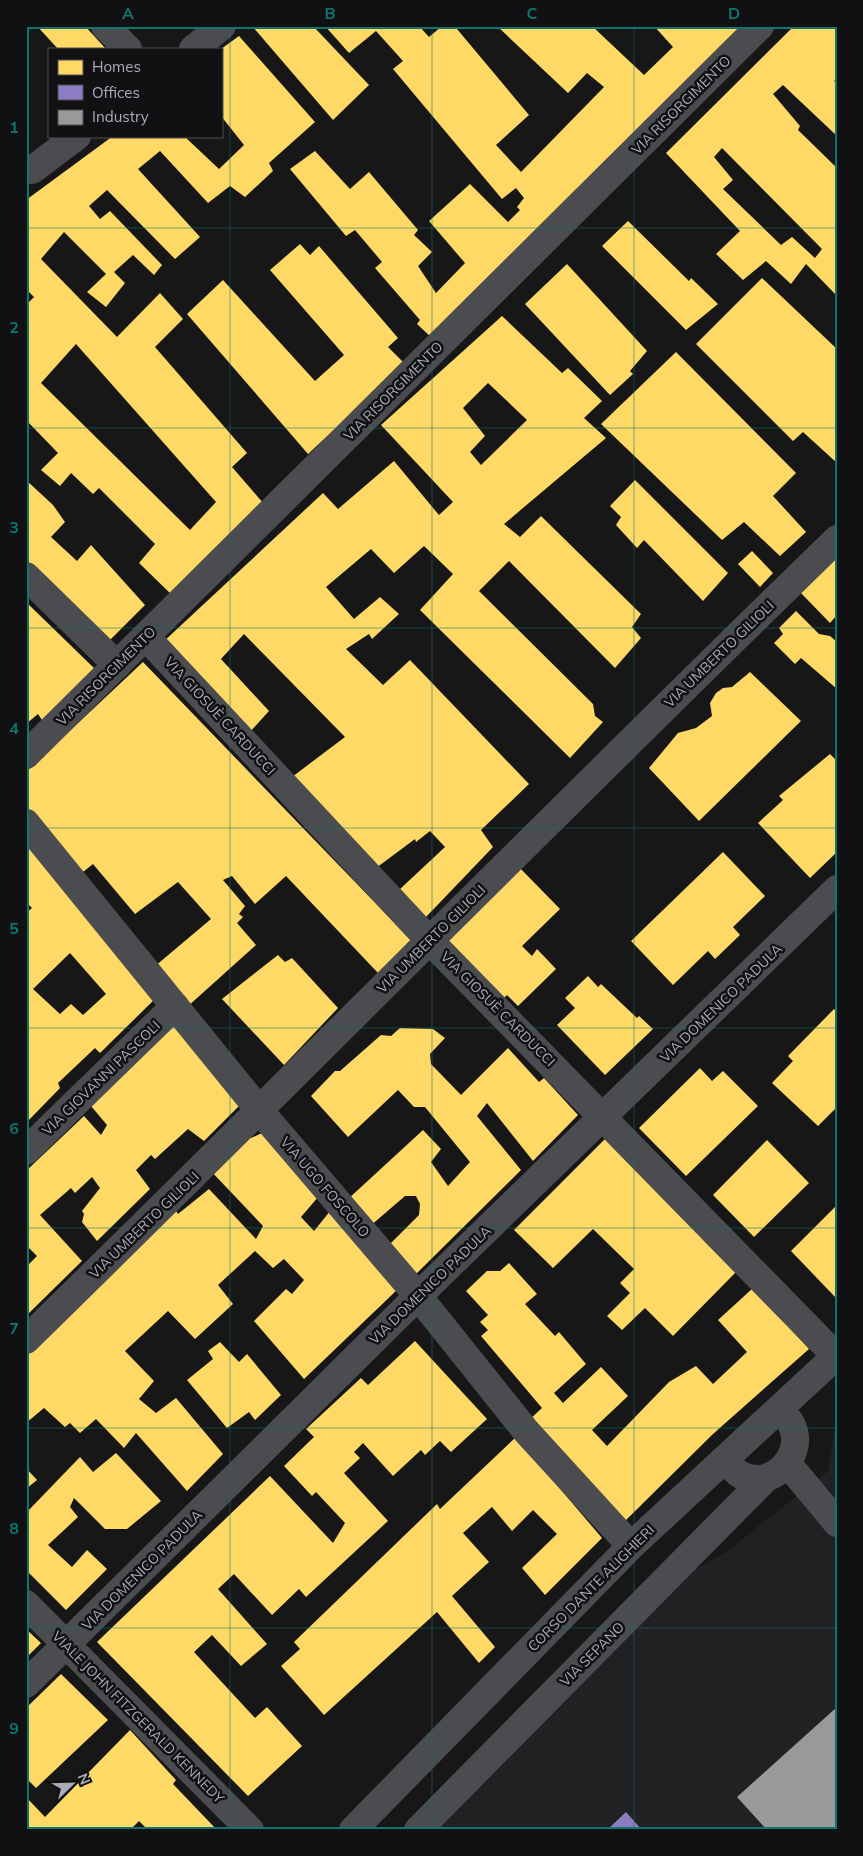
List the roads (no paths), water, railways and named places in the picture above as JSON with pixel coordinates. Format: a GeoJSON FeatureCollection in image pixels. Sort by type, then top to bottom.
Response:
{"type":"FeatureCollection","features":[{"type":"Feature","properties":{"kind":"street"},"geometry":{"type":"LineString","coordinates":[[105,26],[127,48]]}},
{"type":"Feature","properties":{"kind":"street"},"geometry":{"type":"LineString","coordinates":[[193,48],[222,26]]}},
{"type":"Feature","properties":{"kind":"street","name":"VIA RISORGIMENTO"},"geometry":{"type":"LineString","coordinates":[[26,755],[760,26]]}},
{"type":"Feature","properties":{"kind":"street"},"geometry":{"type":"LineString","coordinates":[[32,170],[74,138]]}},
{"type":"Feature","properties":{"kind":"street","name":"VIA UMBERTO GILIOLI"},"geometry":{"type":"LineString","coordinates":[[26,1340],[260,1111],[652,719],[837,539]]}},
{"type":"Feature","properties":{"kind":"street"},"geometry":{"type":"LineString","coordinates":[[26,576],[117,665]]}},
{"type":"Feature","properties":{"kind":"street","name":"VIA GIOSUÈ CARDUCCI"},"geometry":{"type":"LineString","coordinates":[[146,637],[430,940],[836,1355]]}},
{"type":"Feature","properties":{"kind":"street","name":"VIA UGO FOSCOLO"},"geometry":{"type":"LineString","coordinates":[[26,823],[260,1111],[418,1296],[526,1431],[631,1546]]}},
{"type":"Feature","properties":{"kind":"street","name":"VIA DOMENICO PADULA"},"geometry":{"type":"LineString","coordinates":[[26,1684],[418,1296],[837,889]]}},
{"type":"Feature","properties":{"kind":"street","name":"VIA GIOVANNI PASCOLI"},"geometry":{"type":"LineString","coordinates":[[26,1151],[175,1006]]}},
{"type":"Feature","properties":{"kind":"street","name":"CORSO DANTE ALIGHIERI"},"geometry":{"type":"LineString","coordinates":[[353,1830],[631,1546],[836,1355]]}},
{"type":"Feature","properties":{"kind":"street","name":"VIA SEPANO"},"geometry":{"type":"LineString","coordinates":[[418,1830],[794,1452],[796,1440],[793,1427],[779,1409]]}},
{"type":"Feature","properties":{"kind":"street"},"geometry":{"type":"LineString","coordinates":[[717,1466],[753,1478],[777,1471],[837,1523]]}},
{"type":"Feature","properties":{"kind":"street","name":"VIALE JOHN FITZGERALD KENNEDY"},"geometry":{"type":"LineString","coordinates":[[26,1604],[250,1830]]}}]}
